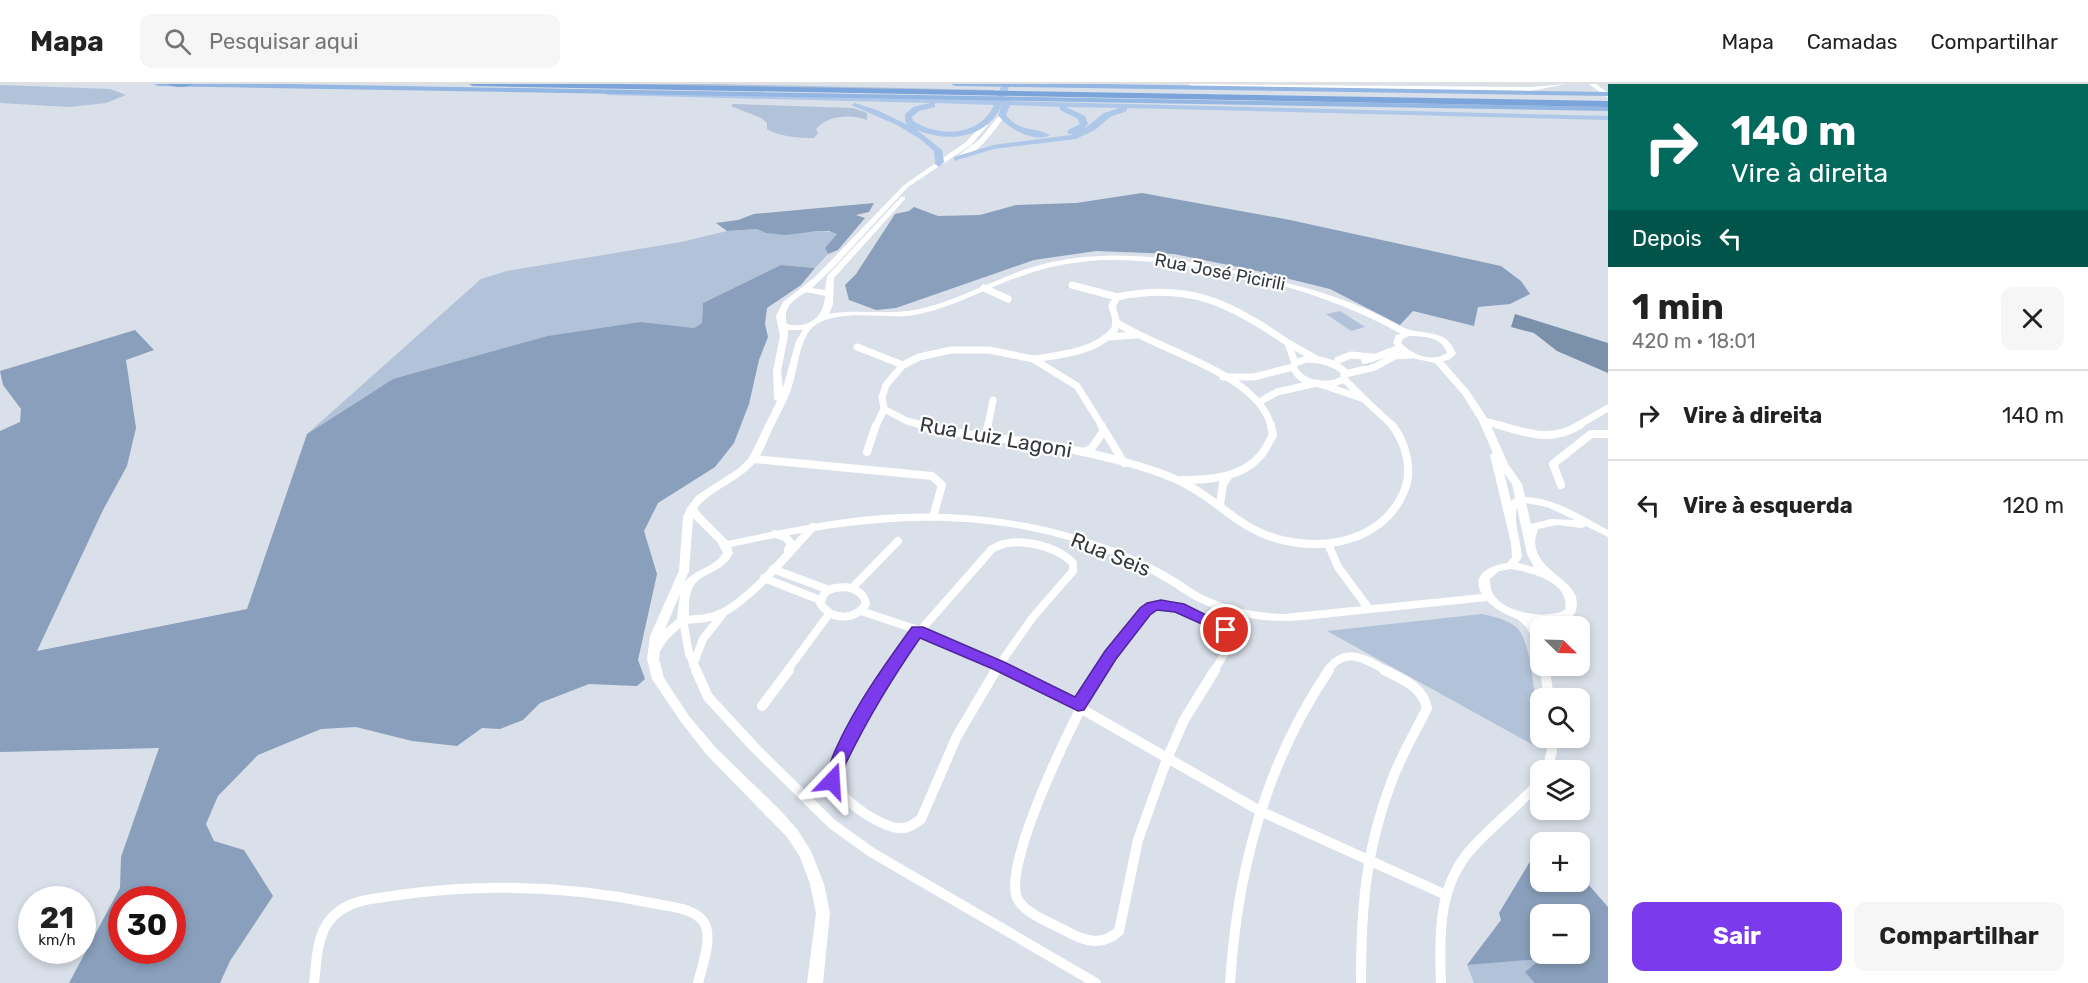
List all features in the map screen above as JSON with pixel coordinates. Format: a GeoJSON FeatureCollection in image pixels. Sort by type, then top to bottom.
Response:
{"type":"FeatureCollection","features":[{"type":"Feature","properties":{"kind":"highway"},"geometry":{"type":"LineString","coordinates":[[158,84],[189,84]]}},
{"type":"Feature","properties":{"kind":"highway"},"geometry":{"type":"LineString","coordinates":[[172,84],[984,91]]}},
{"type":"Feature","properties":{"kind":"highway"},"geometry":{"type":"LineString","coordinates":[[473,84],[984,91]]}},
{"type":"Feature","properties":{"kind":"highway"},"geometry":{"type":"LineString","coordinates":[[811,84],[1024,94],[1572,109]]}},
{"type":"Feature","properties":{"kind":"highway"},"geometry":{"type":"LineString","coordinates":[[956,84],[984,91]]}},
{"type":"Feature","properties":{"kind":"highway"},"geometry":{"type":"LineString","coordinates":[[1024,94],[1042,85],[1060,84]]}},
{"type":"Feature","properties":{"kind":"highway"},"geometry":{"type":"LineString","coordinates":[[1156,84],[1205,88]]}},
{"type":"Feature","properties":{"kind":"highway"},"geometry":{"type":"LineString","coordinates":[[1042,85],[1605,99]]}},
{"type":"Feature","properties":{"kind":"highway"},"geometry":{"type":"LineString","coordinates":[[1024,94],[1605,99]]}},
{"type":"Feature","properties":{"kind":"highway"},"geometry":{"type":"LineString","coordinates":[[1288,109],[1572,109],[1605,99]]}},
{"type":"Feature","properties":{"kind":"main road"},"geometry":{"type":"LineString","coordinates":[[984,91],[969,102],[923,107],[910,112],[907,118],[922,129],[940,133],[968,131],[985,125],[1006,84]]}},
{"type":"Feature","properties":{"kind":"main road"},"geometry":{"type":"LineString","coordinates":[[1015,84],[1002,115],[1008,125],[1035,134],[1067,133],[1079,129],[1084,124],[1082,118],[1075,113],[1037,104],[1024,94]]}},
{"type":"Feature","properties":{"kind":"main road"},"geometry":{"type":"LineString","coordinates":[[1592,84],[1605,99]]}},
{"type":"Feature","properties":{"kind":"main road"},"geometry":{"type":"LineString","coordinates":[[1603,84],[1605,99]]}},
{"type":"Feature","properties":{"kind":"main road"},"geometry":{"type":"LineString","coordinates":[[447,87],[969,102]]}},
{"type":"Feature","properties":{"kind":"main road"},"geometry":{"type":"LineString","coordinates":[[779,98],[845,103],[878,111],[929,141],[938,150],[939,164]]}},
{"type":"Feature","properties":{"kind":"main road"},"geometry":{"type":"LineString","coordinates":[[1037,104],[1608,118]]}},
{"type":"Feature","properties":{"kind":"main road"},"geometry":{"type":"LineString","coordinates":[[957,159],[993,147],[1073,137],[1092,128],[1107,115],[1120,110],[1152,106]]}},
{"type":"Feature","properties":{"kind":"street"},"geometry":{"type":"LineString","coordinates":[[1191,84],[1531,89],[1563,84]]}},
{"type":"Feature","properties":{"kind":"street"},"geometry":{"type":"LineString","coordinates":[[815,983],[823,913],[817,884],[806,855],[792,833],[775,814],[711,752],[684,719],[658,679],[654,668],[656,636],[684,571],[688,517],[692,508],[700,498],[742,470],[753,459],[791,376],[800,341],[830,306],[830,278],[901,200],[914,188],[987,136],[1002,115]]}},
{"type":"Feature","properties":{"kind":"street"},"geometry":{"type":"LineString","coordinates":[[777,408],[780,391],[777,371],[784,336],[780,316],[783,306],[793,296],[818,279],[902,190],[970,142],[985,125]]}},
{"type":"Feature","properties":{"kind":"street","name":"Rua José Picirili"},"geometry":{"type":"LineString","coordinates":[[850,315],[881,316],[914,312],[1053,264],[1098,258],[1158,259],[1308,290],[1359,308],[1408,334],[1435,337],[1449,345],[1452,354],[1437,360]]}},
{"type":"Feature","properties":{"kind":"street"},"geometry":{"type":"LineString","coordinates":[[1072,285],[1117,297],[1142,290],[1160,290],[1212,299],[1260,322],[1288,343],[1316,359]]}},
{"type":"Feature","properties":{"kind":"street"},"geometry":{"type":"LineString","coordinates":[[984,288],[1008,299]]}},
{"type":"Feature","properties":{"kind":"street"},"geometry":{"type":"LineString","coordinates":[[805,289],[830,295]]}},
{"type":"Feature","properties":{"kind":"street"},"geometry":{"type":"LineString","coordinates":[[1108,337],[1114,330],[1116,322],[1112,306],[1117,297]]}},
{"type":"Feature","properties":{"kind":"street"},"geometry":{"type":"LineString","coordinates":[[830,306],[850,315]]}},
{"type":"Feature","properties":{"kind":"street"},"geometry":{"type":"LineString","coordinates":[[821,319],[850,315]]}},
{"type":"Feature","properties":{"kind":"street"},"geometry":{"type":"LineString","coordinates":[[1116,322],[1190,357],[1223,377],[1259,402],[1273,422],[1275,438],[1256,461],[1228,477],[1215,481],[1178,480]]}},
{"type":"Feature","properties":{"kind":"street"},"geometry":{"type":"LineString","coordinates":[[783,326],[798,329],[809,328]]}},
{"type":"Feature","properties":{"kind":"street"},"geometry":{"type":"LineString","coordinates":[[1408,334],[1397,340],[1400,348],[1411,355]]}},
{"type":"Feature","properties":{"kind":"street"},"geometry":{"type":"LineString","coordinates":[[1062,369],[1063,358],[1108,337],[1140,335]]}},
{"type":"Feature","properties":{"kind":"street"},"geometry":{"type":"LineString","coordinates":[[1288,343],[1297,375],[1364,399]]}},
{"type":"Feature","properties":{"kind":"street"},"geometry":{"type":"LineString","coordinates":[[857,347],[903,365],[886,385],[882,397],[884,409],[871,436],[867,452]]}},
{"type":"Feature","properties":{"kind":"street"},"geometry":{"type":"LineString","coordinates":[[1259,402],[1277,392],[1317,383],[1333,384],[1366,361],[1394,353],[1400,348]]}},
{"type":"Feature","properties":{"kind":"street","name":"Rua Luiz Lagoni"},"geometry":{"type":"LineString","coordinates":[[903,365],[919,357],[951,350],[989,350],[1033,359],[1062,369],[1098,417],[1104,432],[1124,463]]}},
{"type":"Feature","properties":{"kind":"street"},"geometry":{"type":"LineString","coordinates":[[1033,359],[1068,355]]}},
{"type":"Feature","properties":{"kind":"street"},"geometry":{"type":"LineString","coordinates":[[1334,361],[1351,355],[1366,361]]}},
{"type":"Feature","properties":{"kind":"street"},"geometry":{"type":"LineString","coordinates":[[1354,370],[1375,367],[1395,356],[1411,355],[1437,360],[1466,393],[1484,421],[1503,464],[1517,484],[1537,564],[1568,592],[1572,603],[1570,612],[1563,616]]}},
{"type":"Feature","properties":{"kind":"street"},"geometry":{"type":"LineString","coordinates":[[1223,377],[1254,377],[1294,365],[1307,358],[1383,362]]}},
{"type":"Feature","properties":{"kind":"street"},"geometry":{"type":"LineString","coordinates":[[1083,452],[1178,480],[1220,505],[1252,529],[1281,538],[1329,546],[1368,533],[1393,510],[1404,494],[1409,471],[1401,437],[1388,418],[1364,399],[1344,377],[1340,367],[1334,361]]}},
{"type":"Feature","properties":{"kind":"street"},"geometry":{"type":"LineString","coordinates":[[986,436],[993,400]]}},
{"type":"Feature","properties":{"kind":"street"},"geometry":{"type":"LineString","coordinates":[[1484,421],[1541,437],[1571,430],[1608,408]]}},
{"type":"Feature","properties":{"kind":"street","name":"Rua Luiz Lagoni"},"geometry":{"type":"LineString","coordinates":[[884,409],[900,420],[955,433],[1083,452],[1091,449],[1104,432]]}},
{"type":"Feature","properties":{"kind":"street"},"geometry":{"type":"LineString","coordinates":[[1562,485],[1553,464],[1592,434],[1608,434]]}},
{"type":"Feature","properties":{"kind":"street"},"geometry":{"type":"LineString","coordinates":[[1493,441],[1517,557],[1510,566]]}},
{"type":"Feature","properties":{"kind":"street"},"geometry":{"type":"LineString","coordinates":[[753,459],[932,476],[942,485],[933,517]]}},
{"type":"Feature","properties":{"kind":"street"},"geometry":{"type":"LineString","coordinates":[[1220,505],[1223,484],[1228,477]]}},
{"type":"Feature","properties":{"kind":"street"},"geometry":{"type":"LineString","coordinates":[[1517,484],[1604,532]]}},
{"type":"Feature","properties":{"kind":"street"},"geometry":{"type":"LineString","coordinates":[[1510,517],[1511,508],[1516,501],[1554,506]]}},
{"type":"Feature","properties":{"kind":"street"},"geometry":{"type":"LineString","coordinates":[[692,508],[703,524],[726,545],[728,553],[717,568],[696,577],[687,589],[683,620],[688,654],[708,697],[718,709],[794,787],[846,835],[1096,983]]}},
{"type":"Feature","properties":{"kind":"street","name":"Rua Seis"},"geometry":{"type":"LineString","coordinates":[[726,545],[816,526],[872,519],[933,517],[1006,523],[1071,537],[1133,561],[1206,601],[1246,614],[1284,618],[1490,597]]}},
{"type":"Feature","properties":{"kind":"street"},"geometry":{"type":"LineString","coordinates":[[1530,540],[1533,527],[1548,521],[1565,521],[1604,532]]}},
{"type":"Feature","properties":{"kind":"street"},"geometry":{"type":"LineString","coordinates":[[693,666],[703,639],[725,612],[764,578],[786,553],[816,526]]}},
{"type":"Feature","properties":{"kind":"street"},"geometry":{"type":"LineString","coordinates":[[687,541],[699,534],[717,536]]}},
{"type":"Feature","properties":{"kind":"street"},"geometry":{"type":"LineString","coordinates":[[775,534],[791,543],[786,553]]}},
{"type":"Feature","properties":{"kind":"street"},"geometry":{"type":"LineString","coordinates":[[852,588],[898,541]]}},
{"type":"Feature","properties":{"kind":"street"},"geometry":{"type":"LineString","coordinates":[[1013,542],[1065,555],[1073,563],[1073,571],[1033,617],[998,665],[957,736],[921,819],[916,824],[905,828],[885,826],[842,795],[834,785],[832,776],[885,676],[918,630],[997,545],[1013,542]]}},
{"type":"Feature","properties":{"kind":"street"},"geometry":{"type":"LineString","coordinates":[[1329,546],[1338,567],[1369,609]]}},
{"type":"Feature","properties":{"kind":"street"},"geometry":{"type":"LineString","coordinates":[[1530,617],[1503,607],[1490,597],[1484,587],[1486,574],[1496,568],[1510,566],[1526,568],[1551,578]]}},
{"type":"Feature","properties":{"kind":"street"},"geometry":{"type":"LineString","coordinates":[[773,569],[829,590]]}},
{"type":"Feature","properties":{"kind":"street"},"geometry":{"type":"LineString","coordinates":[[684,571],[694,574],[704,573]]}},
{"type":"Feature","properties":{"kind":"street"},"geometry":{"type":"LineString","coordinates":[[764,578],[820,600]]}},
{"type":"Feature","properties":{"kind":"street"},"geometry":{"type":"LineString","coordinates":[[820,600],[829,590],[840,587],[852,588],[861,593],[866,600],[861,611]]}},
{"type":"Feature","properties":{"kind":"street"},"geometry":{"type":"LineString","coordinates":[[820,600],[822,607],[829,614],[846,617],[861,611],[918,630],[998,665],[1078,706],[1260,811],[1446,895]]}},
{"type":"Feature","properties":{"kind":"street"},"geometry":{"type":"LineString","coordinates":[[669,606],[674,616],[683,620],[707,619],[725,612]]}},
{"type":"Feature","properties":{"kind":"street"},"geometry":{"type":"LineString","coordinates":[[1152,606],[1172,606],[1221,626],[1230,635],[1230,643],[1184,720],[1167,759],[1138,840],[1121,924],[1116,935],[1103,942],[1086,941],[1030,910],[1022,904],[1014,888],[1036,805],[1078,706],[1110,655],[1152,606]]}},
{"type":"Feature","properties":{"kind":"street"},"geometry":{"type":"LineString","coordinates":[[762,706],[829,614]]}},
{"type":"Feature","properties":{"kind":"street"},"geometry":{"type":"LineString","coordinates":[[1519,615],[1530,626]]}},
{"type":"Feature","properties":{"kind":"street"},"geometry":{"type":"LineString","coordinates":[[654,651],[664,636],[683,620]]}},
{"type":"Feature","properties":{"kind":"street"},"geometry":{"type":"LineString","coordinates":[[1230,983],[1232,944],[1241,876],[1267,788],[1292,732],[1335,662],[1348,656],[1370,661],[1419,690],[1425,699],[1427,708],[1391,782],[1376,827],[1361,919],[1361,983]]}},
{"type":"Feature","properties":{"kind":"street"},"geometry":{"type":"LineString","coordinates":[[1441,983],[1441,918],[1446,895],[1463,858],[1530,792]]}},
{"type":"Feature","properties":{"kind":"street"},"geometry":{"type":"LineString","coordinates":[[314,983],[322,931],[330,918],[344,908],[415,892],[505,886],[590,891],[680,910],[696,916],[703,920],[707,928],[707,940],[698,983]]}},
{"type":"Feature","properties":{"kind":"shaded area"},"geometry":{"type":"Polygon","coordinates":[[[551,84],[710,84],[995,90],[995,93],[551,84]]]}},
{"type":"Feature","properties":{"kind":"shaded area"},"geometry":{"type":"Polygon","coordinates":[[[0,85],[110,89],[126,95],[106,103],[69,107],[0,103],[0,85]]]}},
{"type":"Feature","properties":{"kind":"shaded area"},"geometry":{"type":"Polygon","coordinates":[[[733,104],[853,108],[867,113],[867,120],[854,117],[833,118],[816,129],[818,133],[814,138],[796,137],[778,134],[767,129],[767,123],[761,118],[731,106],[733,104]]]}},
{"type":"Feature","properties":{"kind":"shaded area"},"geometry":{"type":"Polygon","coordinates":[[[1142,193],[1290,220],[1501,266],[1521,281],[1530,294],[1510,304],[1478,307],[1474,326],[1413,311],[1400,325],[1330,289],[1253,270],[1174,254],[1096,251],[1034,260],[896,308],[876,310],[849,300],[845,285],[856,274],[895,214],[909,211],[914,207],[938,216],[980,215],[1016,205],[1076,203],[1142,193]]]}},
{"type":"Feature","properties":{"kind":"shaded area"},"geometry":{"type":"Polygon","coordinates":[[[874,203],[869,212],[856,215],[865,218],[838,250],[828,254],[825,248],[837,234],[829,231],[786,235],[766,233],[757,229],[727,231],[716,223],[738,220],[754,214],[874,203]]]}},
{"type":"Feature","properties":{"kind":"shaded area"},"geometry":{"type":"Polygon","coordinates":[[[757,229],[778,234],[818,231],[838,234],[825,248],[828,254],[815,268],[781,265],[703,303],[702,323],[694,328],[641,322],[393,379],[307,434],[481,279],[507,271],[681,242],[727,231],[757,229]]]}},
{"type":"Feature","properties":{"kind":"shaded area"},"geometry":{"type":"Polygon","coordinates":[[[781,265],[815,268],[801,285],[767,308],[765,324],[768,337],[759,360],[749,404],[734,443],[715,467],[658,503],[644,531],[657,574],[638,660],[645,679],[637,686],[589,684],[540,703],[523,720],[500,729],[482,728],[457,746],[412,741],[356,727],[321,729],[258,755],[218,796],[206,824],[214,841],[244,850],[273,896],[230,961],[220,983],[69,983],[79,964],[96,964],[96,933],[108,910],[108,964],[186,964],[186,886],[120,886],[121,857],[159,748],[0,752],[0,431],[20,422],[21,409],[3,385],[0,371],[135,330],[154,350],[126,360],[136,428],[127,466],[103,510],[37,651],[247,609],[307,434],[393,379],[548,336],[641,322],[694,328],[702,323],[703,303],[781,265]]]}},
{"type":"Feature","properties":{"kind":"shaded area"},"geometry":{"type":"Polygon","coordinates":[[[1340,311],[1365,327],[1351,331],[1326,314],[1340,311]]]}},
{"type":"Feature","properties":{"kind":"shaded area"},"geometry":{"type":"Polygon","coordinates":[[[1515,314],[1608,343],[1608,373],[1557,351],[1534,333],[1511,327],[1515,314]]]}},
{"type":"Feature","properties":{"kind":"shaded area"},"geometry":{"type":"Polygon","coordinates":[[[1482,614],[1509,622],[1523,636],[1530,662],[1533,688],[1530,688],[1530,743],[1327,631],[1482,614]]]}},
{"type":"Feature","properties":{"kind":"shaded area"},"geometry":{"type":"Polygon","coordinates":[[[1530,862],[1530,892],[1590,892],[1590,886],[1608,907],[1608,983],[1535,983],[1525,972],[1535,964],[1590,964],[1590,904],[1530,904],[1530,960],[1467,965],[1501,920],[1499,913],[1530,862]]]}},
{"type":"Feature","properties":{"kind":"shaded area"},"geometry":{"type":"Polygon","coordinates":[[[1530,960],[1530,964],[1536,964],[1526,972],[1535,983],[1474,983],[1467,965],[1530,960]]]}},
{"type":"Feature","properties":{"kind":"tunnel"},"geometry":{"type":"LineString","coordinates":[[1364,364],[1370,364]]}},
{"type":"Feature","properties":{"kind":"route"},"geometry":{"type":"LineString","coordinates":[[832,781],[837,762],[864,712],[885,676],[918,630],[998,665],[1078,706],[1110,655],[1152,606],[1161,604],[1172,606],[1226,630]]}}]}
